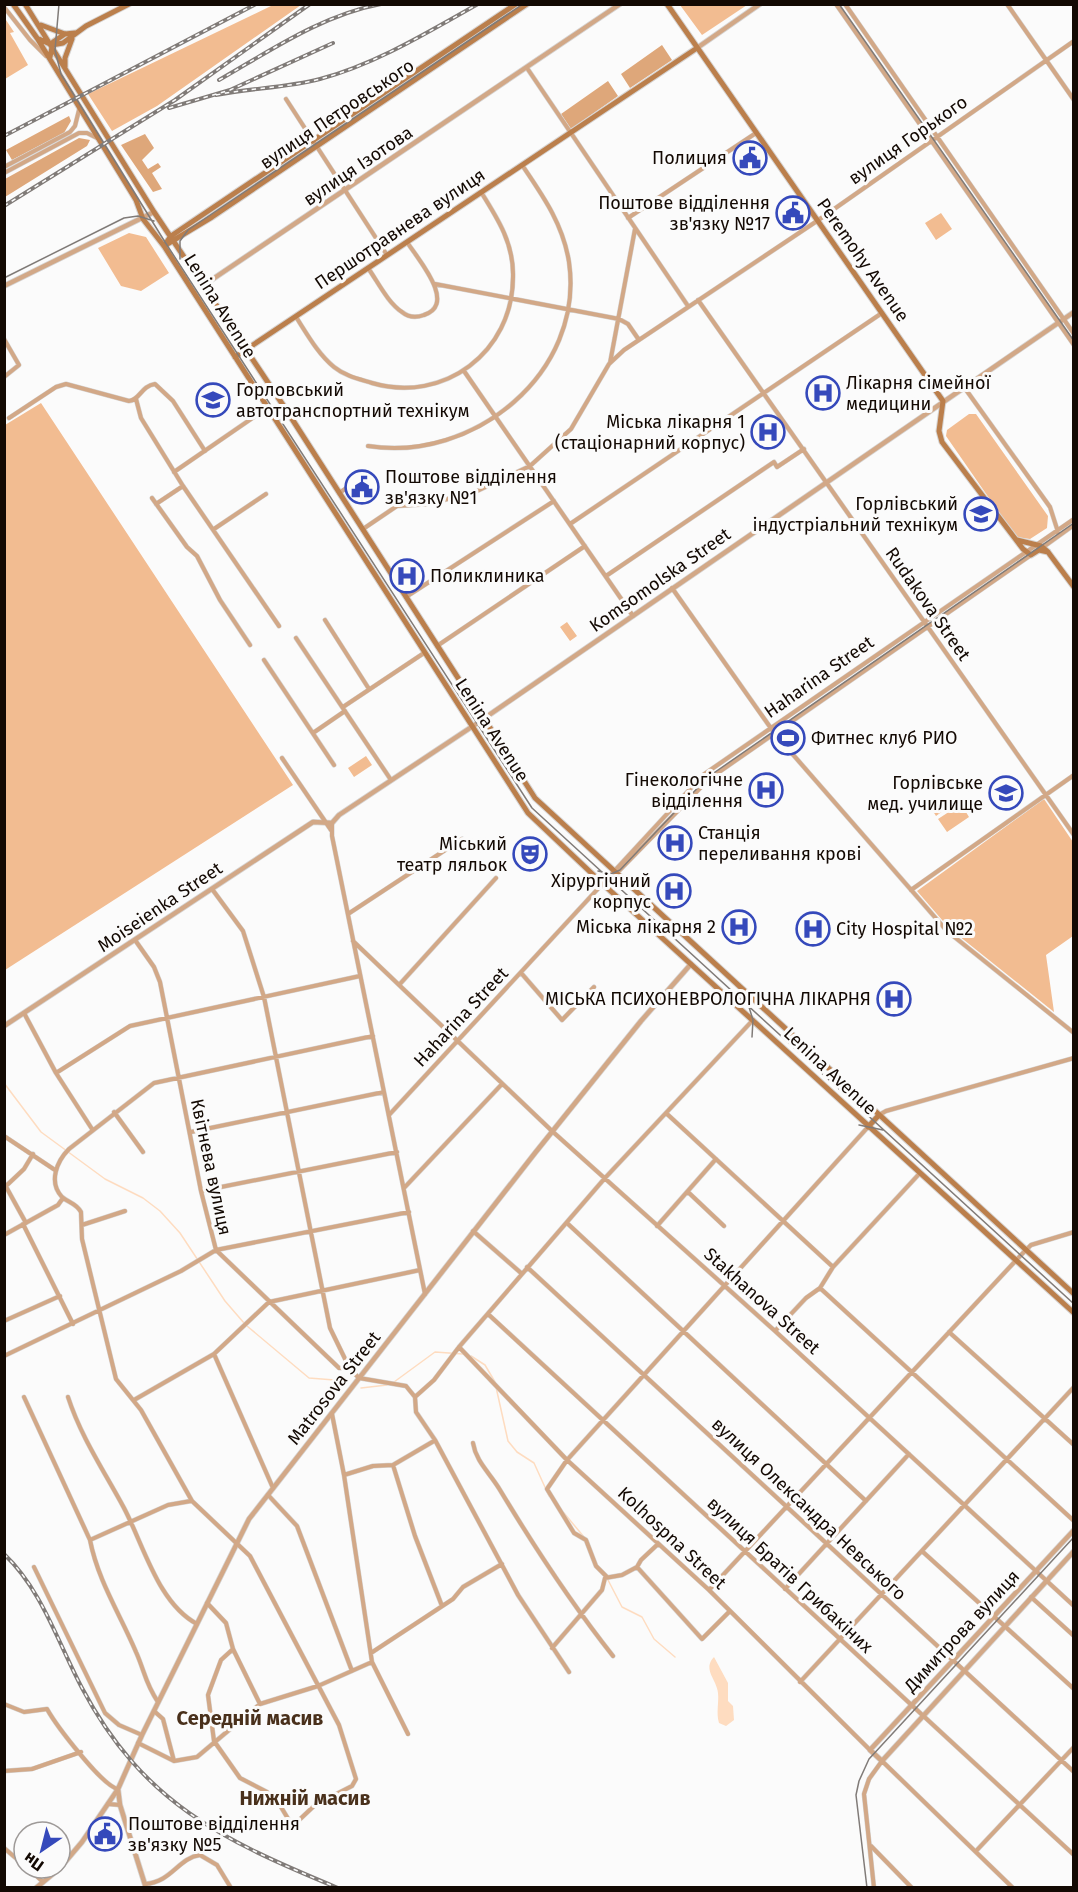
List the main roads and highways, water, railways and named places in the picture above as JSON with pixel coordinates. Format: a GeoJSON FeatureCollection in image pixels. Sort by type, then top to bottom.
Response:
{"type":"FeatureCollection","features":[{"type":"Feature","properties":{"kind":"main road"},"geometry":{"type":"LineString","coordinates":[[38,38],[52,45],[63,43],[119,7],[129,4]]}},
{"type":"Feature","properties":{"kind":"main road","name":"вулиця Петровського"},"geometry":{"type":"LineString","coordinates":[[314,144],[516,4]]}},
{"type":"Feature","properties":{"kind":"main road","name":"вулиця Петровського"},"geometry":{"type":"LineString","coordinates":[[164,246],[527,4]]}},
{"type":"Feature","properties":{"kind":"main road","name":"Peremohy Avenue"},"geometry":{"type":"LineString","coordinates":[[667,4],[943,401],[939,431],[942,442],[1013,537]]}},
{"type":"Feature","properties":{"kind":"main road","name":"Lenina Avenue"},"geometry":{"type":"LineString","coordinates":[[16,6],[38,38],[79,110],[136,201],[141,216],[164,246],[424,653],[534,820],[1074,1313]]}},
{"type":"Feature","properties":{"kind":"main road","name":"Lenina Avenue"},"geometry":{"type":"LineString","coordinates":[[27,6],[52,45],[66,74],[154,212],[363,529],[535,798],[1074,1294]]}},
{"type":"Feature","properties":{"kind":"main road"},"geometry":{"type":"LineString","coordinates":[[39,24],[64,34],[76,33]]}},
{"type":"Feature","properties":{"kind":"main road"},"geometry":{"type":"LineString","coordinates":[[66,74],[65,58],[76,33]]}},
{"type":"Feature","properties":{"kind":"main road"},"geometry":{"type":"LineString","coordinates":[[50,59],[52,45],[64,34]]}},
{"type":"Feature","properties":{"kind":"main road","name":"Першотравнева вулиця"},"geometry":{"type":"LineString","coordinates":[[235,357],[697,48]]}},
{"type":"Feature","properties":{"kind":"main road"},"geometry":{"type":"LineString","coordinates":[[1013,537],[1042,548],[1074,587]]}},
{"type":"Feature","properties":{"kind":"main road","name":"Haharina Street"},"geometry":{"type":"LineString","coordinates":[[1013,537],[1029,553],[1042,548]]}},
{"type":"Feature","properties":{"kind":"main road"},"geometry":{"type":"LineString","coordinates":[[868,1126],[879,1115]]}},
{"type":"Feature","properties":{"kind":"waterway"},"geometry":{"type":"LineString","coordinates":[[4,1083],[41,1132],[105,1179],[143,1198],[160,1211],[180,1233],[225,1301],[244,1323]]}},
{"type":"Feature","properties":{"kind":"waterway"},"geometry":{"type":"LineString","coordinates":[[247,1326],[309,1378],[347,1381]]}},
{"type":"Feature","properties":{"kind":"waterway"},"geometry":{"type":"LineString","coordinates":[[394,1382],[435,1352],[463,1354]]}},
{"type":"Feature","properties":{"kind":"waterway"},"geometry":{"type":"LineString","coordinates":[[471,1356],[485,1365],[495,1382]]}},
{"type":"Feature","properties":{"kind":"waterway"},"geometry":{"type":"LineString","coordinates":[[361,1388],[387,1385]]}},
{"type":"Feature","properties":{"kind":"waterway"},"geometry":{"type":"LineString","coordinates":[[496,1387],[508,1441],[517,1452],[534,1463],[549,1496]]}},
{"type":"Feature","properties":{"kind":"waterway"},"geometry":{"type":"LineString","coordinates":[[564,1513],[584,1537]]}},
{"type":"Feature","properties":{"kind":"waterway"},"geometry":{"type":"LineString","coordinates":[[608,1580],[622,1607],[642,1617],[654,1639],[675,1657]]}},
{"type":"Feature","properties":{"kind":"tram line"},"geometry":{"type":"LineString","coordinates":[[59,4],[55,50],[61,74],[165,242],[532,808],[1074,1304]]}},
{"type":"Feature","properties":{"kind":"tram line"},"geometry":{"type":"LineString","coordinates":[[180,259],[180,241],[188,230],[523,4]]}},
{"type":"Feature","properties":{"kind":"tram line"},"geometry":{"type":"LineString","coordinates":[[839,4],[1074,341]]}},
{"type":"Feature","properties":{"kind":"tram line"},"geometry":{"type":"LineString","coordinates":[[4,278],[124,218],[138,216],[154,221]]}},
{"type":"Feature","properties":{"kind":"tram line"},"geometry":{"type":"LineString","coordinates":[[598,871],[611,874],[620,870],[708,777],[1074,523]]}},
{"type":"Feature","properties":{"kind":"tram line"},"geometry":{"type":"LineString","coordinates":[[749,1007],[753,1020],[752,1037]]}},
{"type":"Feature","properties":{"kind":"tram line"},"geometry":{"type":"LineString","coordinates":[[859,1125],[883,1130]]}},
{"type":"Feature","properties":{"kind":"tram line"},"geometry":{"type":"LineString","coordinates":[[867,1888],[856,1795],[859,1781],[869,1759],[1074,1537]]}},
{"type":"Feature","properties":{"kind":"railway"},"geometry":{"type":"LineString","coordinates":[[4,136],[256,4]]}},
{"type":"Feature","properties":{"kind":"railway"},"geometry":{"type":"LineString","coordinates":[[4,206],[175,100],[310,4]]}},
{"type":"Feature","properties":{"kind":"railway"},"geometry":{"type":"LineString","coordinates":[[219,80],[317,25],[359,9],[381,4]]}},
{"type":"Feature","properties":{"kind":"railway"},"geometry":{"type":"LineString","coordinates":[[216,95],[294,84],[341,73],[401,46],[478,4]]}},
{"type":"Feature","properties":{"kind":"railway"},"geometry":{"type":"LineString","coordinates":[[169,108],[230,90],[333,43]]}},
{"type":"Feature","properties":{"kind":"railway"},"geometry":{"type":"LineString","coordinates":[[4,1554],[17,1568],[39,1600],[82,1688],[106,1728],[131,1761],[159,1789],[189,1813],[222,1834],[258,1853],[338,1888]]}},
{"type":"Feature","properties":{"kind":"place","name":"Полиция"},"geometry":{"type":"Point","coordinates":[750,158]}},
{"type":"Feature","properties":{"kind":"place","name":"Поштове відділення зв'язку №17"},"geometry":{"type":"Point","coordinates":[793,213]}},
{"type":"Feature","properties":{"kind":"place","name":"Лікарня сімейної медицини"},"geometry":{"type":"Point","coordinates":[823,393]}},
{"type":"Feature","properties":{"kind":"place","name":"Горловський автотранспортний технікум"},"geometry":{"type":"Point","coordinates":[213,400]}},
{"type":"Feature","properties":{"kind":"place","name":"Міська лікарня 1 (стаціонарний корпус)"},"geometry":{"type":"Point","coordinates":[768,432]}},
{"type":"Feature","properties":{"kind":"place","name":"Поштове відділення зв'язку №1"},"geometry":{"type":"Point","coordinates":[362,487]}},
{"type":"Feature","properties":{"kind":"place","name":"Горлівський індустріальний технікум"},"geometry":{"type":"Point","coordinates":[981,514]}},
{"type":"Feature","properties":{"kind":"place","name":"Поликлиника"},"geometry":{"type":"Point","coordinates":[407,576]}},
{"type":"Feature","properties":{"kind":"place","name":"Фитнес клуб РИО"},"geometry":{"type":"Point","coordinates":[788,738]}},
{"type":"Feature","properties":{"kind":"place","name":"Гінекологічне відділення"},"geometry":{"type":"Point","coordinates":[766,790]}},
{"type":"Feature","properties":{"kind":"place","name":"Горлівське мед. училище"},"geometry":{"type":"Point","coordinates":[1006,793]}},
{"type":"Feature","properties":{"kind":"place","name":"Станція переливання крові"},"geometry":{"type":"Point","coordinates":[675,843]}},
{"type":"Feature","properties":{"kind":"place","name":"Міський театр ляльок"},"geometry":{"type":"Point","coordinates":[530,854]}},
{"type":"Feature","properties":{"kind":"place","name":"Хірургічний корпус"},"geometry":{"type":"Point","coordinates":[674,891]}},
{"type":"Feature","properties":{"kind":"place","name":"Міська лікарня 2"},"geometry":{"type":"Point","coordinates":[739,927]}},
{"type":"Feature","properties":{"kind":"place","name":"City Hospital №2"},"geometry":{"type":"Point","coordinates":[813,929]}},
{"type":"Feature","properties":{"kind":"place","name":"МІСЬКА ПСИХОНЕВРОЛОГІЧНА ЛІКАРНЯ"},"geometry":{"type":"Point","coordinates":[894,999]}},
{"type":"Feature","properties":{"kind":"place","name":"Поштове відділення зв'язку №5"},"geometry":{"type":"Point","coordinates":[105,1834]}},
{"type":"Feature","properties":{"kind":"district","name":"Середній масив"},"geometry":{"type":"Point","coordinates":[250,1718]}},
{"type":"Feature","properties":{"kind":"district","name":"Нижній масив"},"geometry":{"type":"Point","coordinates":[305,1798]}}]}
